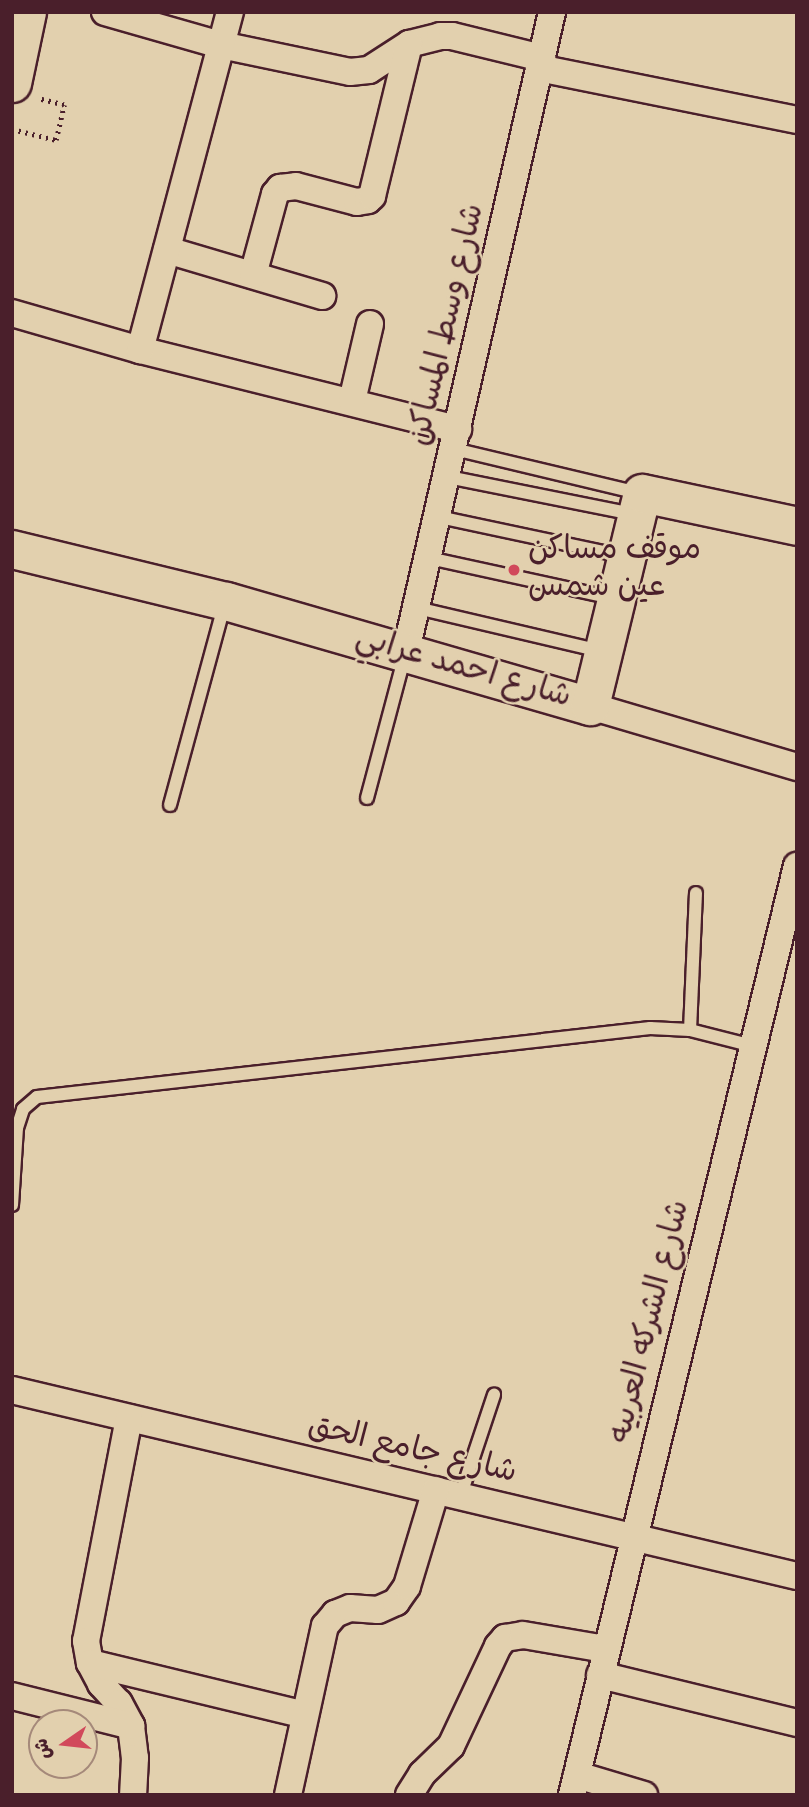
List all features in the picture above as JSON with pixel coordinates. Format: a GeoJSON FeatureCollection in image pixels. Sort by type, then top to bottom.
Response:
{"type":"FeatureCollection","features":[{"type":"Feature","properties":{"kind":"street"},"geometry":{"type":"LineString","coordinates":[[12,83],[27,12]]}},
{"type":"Feature","properties":{"kind":"street"},"geometry":{"type":"LineString","coordinates":[[105,12],[221,45],[359,72],[369,70],[409,44],[426,38],[452,36],[540,63],[797,120]]}},
{"type":"Feature","properties":{"kind":"street"},"geometry":{"type":"LineString","coordinates":[[140,350],[230,12]]}},
{"type":"Feature","properties":{"kind":"street","name":"شارع وسط المساكن"},"geometry":{"type":"LineString","coordinates":[[406,651],[439,517],[552,12]]}},
{"type":"Feature","properties":{"kind":"street"},"geometry":{"type":"LineString","coordinates":[[253,275],[275,194],[280,188],[296,186],[357,202],[368,200],[372,196],[409,44]]}},
{"type":"Feature","properties":{"kind":"street"},"geometry":{"type":"LineString","coordinates":[[167,250],[322,296]]}},
{"type":"Feature","properties":{"kind":"street"},"geometry":{"type":"LineString","coordinates":[[12,313],[140,350],[352,401],[456,439]]}},
{"type":"Feature","properties":{"kind":"street"},"geometry":{"type":"LineString","coordinates":[[352,401],[370,324]]}},
{"type":"Feature","properties":{"kind":"street"},"geometry":{"type":"LineString","coordinates":[[639,504],[797,526]]}},
{"type":"Feature","properties":{"kind":"street","name":"شارع احمد عرابي"},"geometry":{"type":"LineString","coordinates":[[12,549],[226,601],[590,706],[639,504]]}},
{"type":"Feature","properties":{"kind":"street"},"geometry":{"type":"LineString","coordinates":[[590,706],[797,767]]}},
{"type":"Feature","properties":{"kind":"street","name":"شارع الشركه العربيه"},"geometry":{"type":"LineString","coordinates":[[575,1785],[796,869]]}},
{"type":"Feature","properties":{"kind":"street","name":"شارع جامع الحق"},"geometry":{"type":"LineString","coordinates":[[12,1390],[797,1576]]}},
{"type":"Feature","properties":{"kind":"street"},"geometry":{"type":"LineString","coordinates":[[129,1418],[88,1619],[86,1641],[90,1663],[102,1684],[119,1703],[131,1726],[135,1758],[133,1795]]}},
{"type":"Feature","properties":{"kind":"street"},"geometry":{"type":"LineString","coordinates":[[288,1795],[325,1626],[335,1614],[350,1608],[378,1610],[396,1602],[407,1586],[448,1493]]}},
{"type":"Feature","properties":{"kind":"street"},"geometry":{"type":"LineString","coordinates":[[409,1795],[422,1774],[451,1746],[498,1646],[505,1638],[523,1635],[606,1648]]}},
{"type":"Feature","properties":{"kind":"street"},"geometry":{"type":"LineString","coordinates":[[90,1663],[305,1715]]}},
{"type":"Feature","properties":{"kind":"street"},"geometry":{"type":"LineString","coordinates":[[600,1675],[797,1723]]}},
{"type":"Feature","properties":{"kind":"street"},"geometry":{"type":"LineString","coordinates":[[12,1696],[131,1726]]}},
{"type":"Feature","properties":{"kind":"street"},"geometry":{"type":"LineString","coordinates":[[575,1785],[643,1795]]}},
{"type":"Feature","properties":{"kind":"lane"},"geometry":{"type":"LineString","coordinates":[[456,439],[639,504]]}},
{"type":"Feature","properties":{"kind":"lane"},"geometry":{"type":"LineString","coordinates":[[448,477],[639,504]]}},
{"type":"Feature","properties":{"kind":"lane"},"geometry":{"type":"LineString","coordinates":[[439,517],[626,557]]}},
{"type":"Feature","properties":{"kind":"lane"},"geometry":{"type":"LineString","coordinates":[[429,558],[616,598]]}},
{"type":"Feature","properties":{"kind":"lane"},"geometry":{"type":"LineString","coordinates":[[170,805],[226,601]]}},
{"type":"Feature","properties":{"kind":"lane"},"geometry":{"type":"LineString","coordinates":[[417,608],[603,651]]}},
{"type":"Feature","properties":{"kind":"lane"},"geometry":{"type":"LineString","coordinates":[[368,798],[406,651]]}},
{"type":"Feature","properties":{"kind":"lane"},"geometry":{"type":"LineString","coordinates":[[690,1030],[696,893]]}},
{"type":"Feature","properties":{"kind":"lane"},"geometry":{"type":"LineString","coordinates":[[12,1205],[17,1128],[23,1109],[37,1097],[630,1030],[690,1030],[753,1046]]}},
{"type":"Feature","properties":{"kind":"lane"},"geometry":{"type":"LineString","coordinates":[[448,1493],[494,1395]]}},
{"type":"Feature","properties":{"kind":"path"},"geometry":{"type":"LineString","coordinates":[[12,130],[56,140],[64,105]]}},
{"type":"Feature","properties":{"kind":"place","name":"موقف مساكن عين شمس"},"geometry":{"type":"Point","coordinates":[514,570]}}]}
